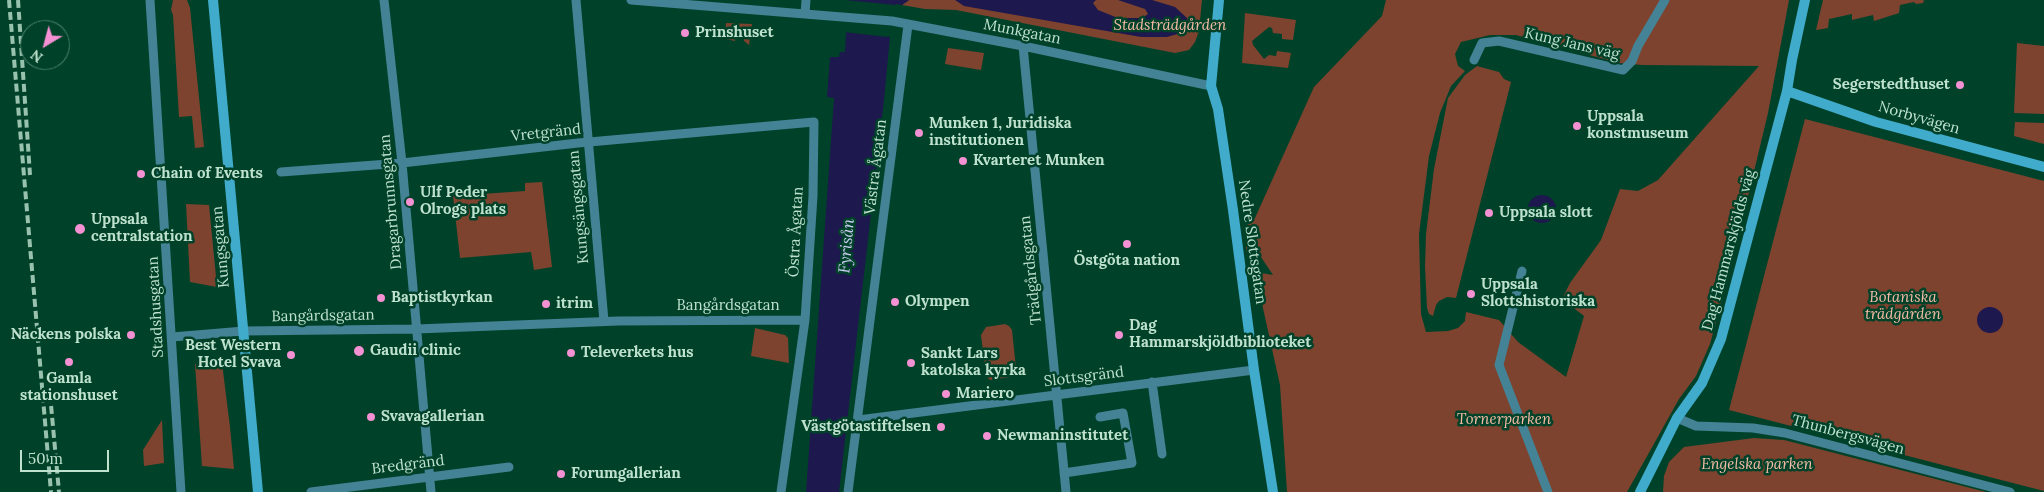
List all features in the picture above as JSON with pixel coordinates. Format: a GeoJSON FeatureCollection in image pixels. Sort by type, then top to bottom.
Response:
{"type":"FeatureCollection","features":[{"type":"Feature","properties":{"kind":"street","name":"Stadshusgatan"},"geometry":{"type":"LineString","coordinates":[[150,0],[181,492]]}},
{"type":"Feature","properties":{"kind":"street","name":"Kungsgatan"},"geometry":{"type":"LineString","coordinates":[[214,0],[258,492]]}},
{"type":"Feature","properties":{"kind":"street","name":"Dragarbrunnsgatan"},"geometry":{"type":"LineString","coordinates":[[384,0],[402,163],[431,492]]}},
{"type":"Feature","properties":{"kind":"street","name":"Kungsängsgatan"},"geometry":{"type":"LineString","coordinates":[[576,0],[604,321]]}},
{"type":"Feature","properties":{"kind":"street","name":"Munkgatan"},"geometry":{"type":"LineString","coordinates":[[631,0],[892,21],[1023,46],[1211,86]]}},
{"type":"Feature","properties":{"kind":"street"},"geometry":{"type":"LineString","coordinates":[[805,14],[806,0]]}},
{"type":"Feature","properties":{"kind":"street"},"geometry":{"type":"LineString","coordinates":[[1211,86],[1219,0]]}},
{"type":"Feature","properties":{"kind":"street","name":"Kung Jans väg"},"geometry":{"type":"LineString","coordinates":[[1474,60],[1482,43],[1499,41],[1623,70],[1632,60],[1665,0]]}},
{"type":"Feature","properties":{"kind":"street","name":"Dag Hammarskjölds väg"},"geometry":{"type":"LineString","coordinates":[[1640,492],[1677,418],[1702,384],[1721,339],[1787,91],[1805,0]]}},
{"type":"Feature","properties":{"kind":"street","name":"Västra Ågatan"},"geometry":{"type":"LineString","coordinates":[[848,492],[908,25]]}},
{"type":"Feature","properties":{"kind":"street","name":"Trädgårdsgatan"},"geometry":{"type":"LineString","coordinates":[[1023,46],[1066,492]]}},
{"type":"Feature","properties":{"kind":"street","name":"Nedre Slottsgatan"},"geometry":{"type":"LineString","coordinates":[[1211,86],[1218,109],[1273,492]]}},
{"type":"Feature","properties":{"kind":"street","name":"Norbyvägen"},"geometry":{"type":"LineString","coordinates":[[1787,91],[1876,122],[2044,167]]}},
{"type":"Feature","properties":{"kind":"street","name":"Vretgränd"},"geometry":{"type":"LineString","coordinates":[[281,172],[402,163],[587,142],[814,122]]}},
{"type":"Feature","properties":{"kind":"street","name":"Östra Ågatan"},"geometry":{"type":"LineString","coordinates":[[781,492],[805,320],[813,196],[814,122]]}},
{"type":"Feature","properties":{"kind":"street"},"geometry":{"type":"LineString","coordinates":[[1522,271],[1499,365],[1548,492]]}},
{"type":"Feature","properties":{"kind":"street","name":"Bangårdsgatan"},"geometry":{"type":"LineString","coordinates":[[172,337],[244,331],[417,329],[604,321],[805,320]]}},
{"type":"Feature","properties":{"kind":"street","name":"Slottsgränd"},"geometry":{"type":"LineString","coordinates":[[858,420],[1254,370]]}},
{"type":"Feature","properties":{"kind":"street"},"geometry":{"type":"LineString","coordinates":[[1152,382],[1162,454]]}},
{"type":"Feature","properties":{"kind":"street"},"geometry":{"type":"LineString","coordinates":[[1064,473],[1132,463],[1123,413],[1100,417]]}},
{"type":"Feature","properties":{"kind":"street","name":"Thunbergsvägen"},"geometry":{"type":"LineString","coordinates":[[1677,418],[1696,426],[1753,428],[1785,433],[2010,492]]}},
{"type":"Feature","properties":{"kind":"street","name":"Bredgränd"},"geometry":{"type":"LineString","coordinates":[[311,492],[509,467]]}},
{"type":"Feature","properties":{"kind":"green space"},"geometry":{"type":"Polygon","coordinates":[[[173,0],[187,0],[190,8],[204,147],[195,148],[192,116],[179,117],[173,15],[171,10],[173,0]]]}},
{"type":"Feature","properties":{"kind":"green space","name":"Stadsträdgården"},"geometry":{"type":"Polygon","coordinates":[[[909,0],[1202,0],[1199,31],[1195,42],[1189,50],[1175,53],[956,10],[925,9],[902,5],[909,0]]]}},
{"type":"Feature","properties":{"kind":"green space","name":"Tornerparken"},"geometry":{"type":"Polygon","coordinates":[[[1386,0],[1789,0],[1768,113],[1732,263],[1710,344],[1696,376],[1679,399],[1627,492],[1287,492],[1280,385],[1255,272],[1273,275],[1261,257],[1246,249],[1247,225],[1255,218],[1314,87],[1382,16],[1386,0]],[[1490,35],[1461,42],[1455,54],[1458,66],[1465,71],[1451,86],[1440,113],[1429,156],[1419,234],[1421,314],[1426,332],[1448,331],[1458,328],[1465,321],[1466,312],[1499,320],[1518,342],[1566,377],[1584,316],[1562,299],[1570,283],[1601,240],[1620,189],[1638,191],[1658,180],[1759,66],[1642,65],[1619,63],[1516,35],[1490,35]]]}},
{"type":"Feature","properties":{"kind":"green space"},"geometry":{"type":"Polygon","coordinates":[[[1823,0],[1924,0],[1923,3],[1916,4],[1914,2],[1900,5],[1899,13],[1874,21],[1873,15],[1852,20],[1852,14],[1829,19],[1828,28],[1816,30],[1823,0]]]}},
{"type":"Feature","properties":{"kind":"green space"},"geometry":{"type":"Polygon","coordinates":[[[1245,13],[1296,20],[1293,40],[1282,39],[1282,34],[1273,33],[1272,28],[1269,27],[1252,41],[1264,59],[1269,55],[1276,56],[1277,51],[1291,53],[1288,68],[1242,63],[1245,13]]]}},
{"type":"Feature","properties":{"kind":"green space"},"geometry":{"type":"Polygon","coordinates":[[[726,23],[752,24],[749,45],[744,41],[744,32],[735,32],[735,41],[725,39],[726,23]]]}},
{"type":"Feature","properties":{"kind":"green space"},"geometry":{"type":"Polygon","coordinates":[[[2017,43],[2044,46],[2044,114],[2014,113],[2017,43]]]}},
{"type":"Feature","properties":{"kind":"green space"},"geometry":{"type":"Polygon","coordinates":[[[948,48],[984,53],[981,70],[945,64],[948,48]]]}},
{"type":"Feature","properties":{"kind":"green space"},"geometry":{"type":"Polygon","coordinates":[[[1477,66],[1499,72],[1504,79],[1511,82],[1456,298],[1447,297],[1439,301],[1433,316],[1429,314],[1427,308],[1425,267],[1426,234],[1434,169],[1448,98],[1465,75],[1477,66]]]}},
{"type":"Feature","properties":{"kind":"green space","name":"Botaniska trädgården"},"geometry":{"type":"Polygon","coordinates":[[[1805,119],[2044,181],[2044,491],[1729,410],[1805,119]]]}},
{"type":"Feature","properties":{"kind":"green space"},"geometry":{"type":"Polygon","coordinates":[[[2015,122],[2044,123],[2044,144],[2014,136],[2015,122]]]}},
{"type":"Feature","properties":{"kind":"green space"},"geometry":{"type":"Polygon","coordinates":[[[542,182],[552,267],[534,270],[531,252],[460,258],[453,196],[525,191],[525,183],[542,182]]]}},
{"type":"Feature","properties":{"kind":"green space"},"geometry":{"type":"Polygon","coordinates":[[[186,204],[209,205],[217,287],[190,282],[186,204]]]}},
{"type":"Feature","properties":{"kind":"green space"},"geometry":{"type":"Polygon","coordinates":[[[1005,324],[1012,330],[1015,374],[1011,377],[990,380],[986,376],[981,335],[986,327],[1005,324]]]}},
{"type":"Feature","properties":{"kind":"green space"},"geometry":{"type":"Polygon","coordinates":[[[755,328],[785,335],[788,338],[789,363],[751,356],[755,328]]]}},
{"type":"Feature","properties":{"kind":"green space"},"geometry":{"type":"Polygon","coordinates":[[[222,363],[234,469],[202,466],[195,364],[222,363]]]}},
{"type":"Feature","properties":{"kind":"green space"},"geometry":{"type":"Polygon","coordinates":[[[162,420],[164,463],[144,466],[143,450],[162,420]]]}},
{"type":"Feature","properties":{"kind":"green space","name":"Engelska parken"},"geometry":{"type":"Polygon","coordinates":[[[1754,438],[1784,440],[1986,492],[1663,492],[1664,476],[1669,462],[1684,447],[1754,438]]]}},
{"type":"Feature","properties":{"kind":"water","name":"Fyrisån"},"geometry":{"type":"Polygon","coordinates":[[[848,0],[909,0],[902,5],[896,4],[886,36],[890,37],[884,100],[839,492],[806,492],[834,98],[827,97],[830,57],[839,57],[840,52],[845,52],[848,0]]]}},
{"type":"Feature","properties":{"kind":"water"},"geometry":{"type":"Polygon","coordinates":[[[955,0],[1096,0],[1093,3],[1098,10],[1118,18],[1142,18],[1148,14],[1145,9],[1118,0],[1152,0],[1175,7],[1187,18],[1188,23],[1181,33],[1167,37],[1141,37],[964,6],[955,0]]]}},
{"type":"Feature","properties":{"kind":"water"},"geometry":{"type":"Polygon","coordinates":[[[1542,195],[1552,199],[1556,209],[1552,219],[1542,223],[1532,219],[1528,209],[1532,199],[1542,195]]]}},
{"type":"Feature","properties":{"kind":"water"},"geometry":{"type":"Polygon","coordinates":[[[1990,307],[1999,311],[2003,320],[1999,329],[1990,333],[1981,329],[1977,320],[1981,311],[1990,307]]]}},
{"type":"Feature","properties":{"kind":"pier"},"geometry":{"type":"Polygon","coordinates":[[[845,0],[896,5],[887,37],[844,32],[845,0]]]}},
{"type":"Feature","properties":{"kind":"railway"},"geometry":{"type":"LineString","coordinates":[[9,0],[51,492]]}},
{"type":"Feature","properties":{"kind":"railway"},"geometry":{"type":"LineString","coordinates":[[18,0],[30,175]]}},
{"type":"Feature","properties":{"kind":"railway"},"geometry":{"type":"LineString","coordinates":[[50,394],[59,492]]}},
{"type":"Feature","properties":{"kind":"place","name":"Prinshuset"},"geometry":{"type":"Point","coordinates":[685,33]}},
{"type":"Feature","properties":{"kind":"place","name":"Segerstedthuset"},"geometry":{"type":"Point","coordinates":[1960,85]}},
{"type":"Feature","properties":{"kind":"place","name":"Uppsala konstmuseum"},"geometry":{"type":"Point","coordinates":[1577,126]}},
{"type":"Feature","properties":{"kind":"place","name":"Munken 1, Juridiska institutionen"},"geometry":{"type":"Point","coordinates":[919,133]}},
{"type":"Feature","properties":{"kind":"place","name":"Kvarteret Munken"},"geometry":{"type":"Point","coordinates":[963,161]}},
{"type":"Feature","properties":{"kind":"place","name":"Chain of Events"},"geometry":{"type":"Point","coordinates":[141,174]}},
{"type":"Feature","properties":{"kind":"place","name":"Ulf Peder Olrogs plats"},"geometry":{"type":"Point","coordinates":[410,202]}},
{"type":"Feature","properties":{"kind":"place","name":"Uppsala slott"},"geometry":{"type":"Point","coordinates":[1489,213]}},
{"type":"Feature","properties":{"kind":"place","name":"Uppsala centralstation"},"geometry":{"type":"Point","coordinates":[80,229]}},
{"type":"Feature","properties":{"kind":"place","name":"Östgöta nation"},"geometry":{"type":"Point","coordinates":[1127,244]}},
{"type":"Feature","properties":{"kind":"place","name":"Uppsala Slottshistoriska"},"geometry":{"type":"Point","coordinates":[1471,294]}},
{"type":"Feature","properties":{"kind":"place","name":"Baptistkyrkan"},"geometry":{"type":"Point","coordinates":[381,298]}},
{"type":"Feature","properties":{"kind":"place","name":"Olympen"},"geometry":{"type":"Point","coordinates":[895,302]}},
{"type":"Feature","properties":{"kind":"place","name":"itrim"},"geometry":{"type":"Point","coordinates":[546,304]}},
{"type":"Feature","properties":{"kind":"place","name":"Näckens polska"},"geometry":{"type":"Point","coordinates":[131,335]}},
{"type":"Feature","properties":{"kind":"place","name":"Dag Hammarskjöldbiblioteket"},"geometry":{"type":"Point","coordinates":[1119,335]}},
{"type":"Feature","properties":{"kind":"place","name":"Gaudii clinic"},"geometry":{"type":"Point","coordinates":[359,351]}},
{"type":"Feature","properties":{"kind":"place","name":"Televerkets hus"},"geometry":{"type":"Point","coordinates":[571,353]}},
{"type":"Feature","properties":{"kind":"place","name":"Best Western Hotel Svava"},"geometry":{"type":"Point","coordinates":[291,355]}},
{"type":"Feature","properties":{"kind":"place","name":"Gamla stationshuset"},"geometry":{"type":"Point","coordinates":[69,362]}},
{"type":"Feature","properties":{"kind":"place","name":"Sankt Lars katolska kyrka"},"geometry":{"type":"Point","coordinates":[911,363]}},
{"type":"Feature","properties":{"kind":"place","name":"Mariero"},"geometry":{"type":"Point","coordinates":[946,394]}},
{"type":"Feature","properties":{"kind":"place","name":"Svavagallerian"},"geometry":{"type":"Point","coordinates":[371,417]}},
{"type":"Feature","properties":{"kind":"place","name":"Västgötastiftelsen"},"geometry":{"type":"Point","coordinates":[941,427]}},
{"type":"Feature","properties":{"kind":"place","name":"Newmaninstitutet"},"geometry":{"type":"Point","coordinates":[987,436]}},
{"type":"Feature","properties":{"kind":"place","name":"Forumgallerian"},"geometry":{"type":"Point","coordinates":[561,474]}}]}
